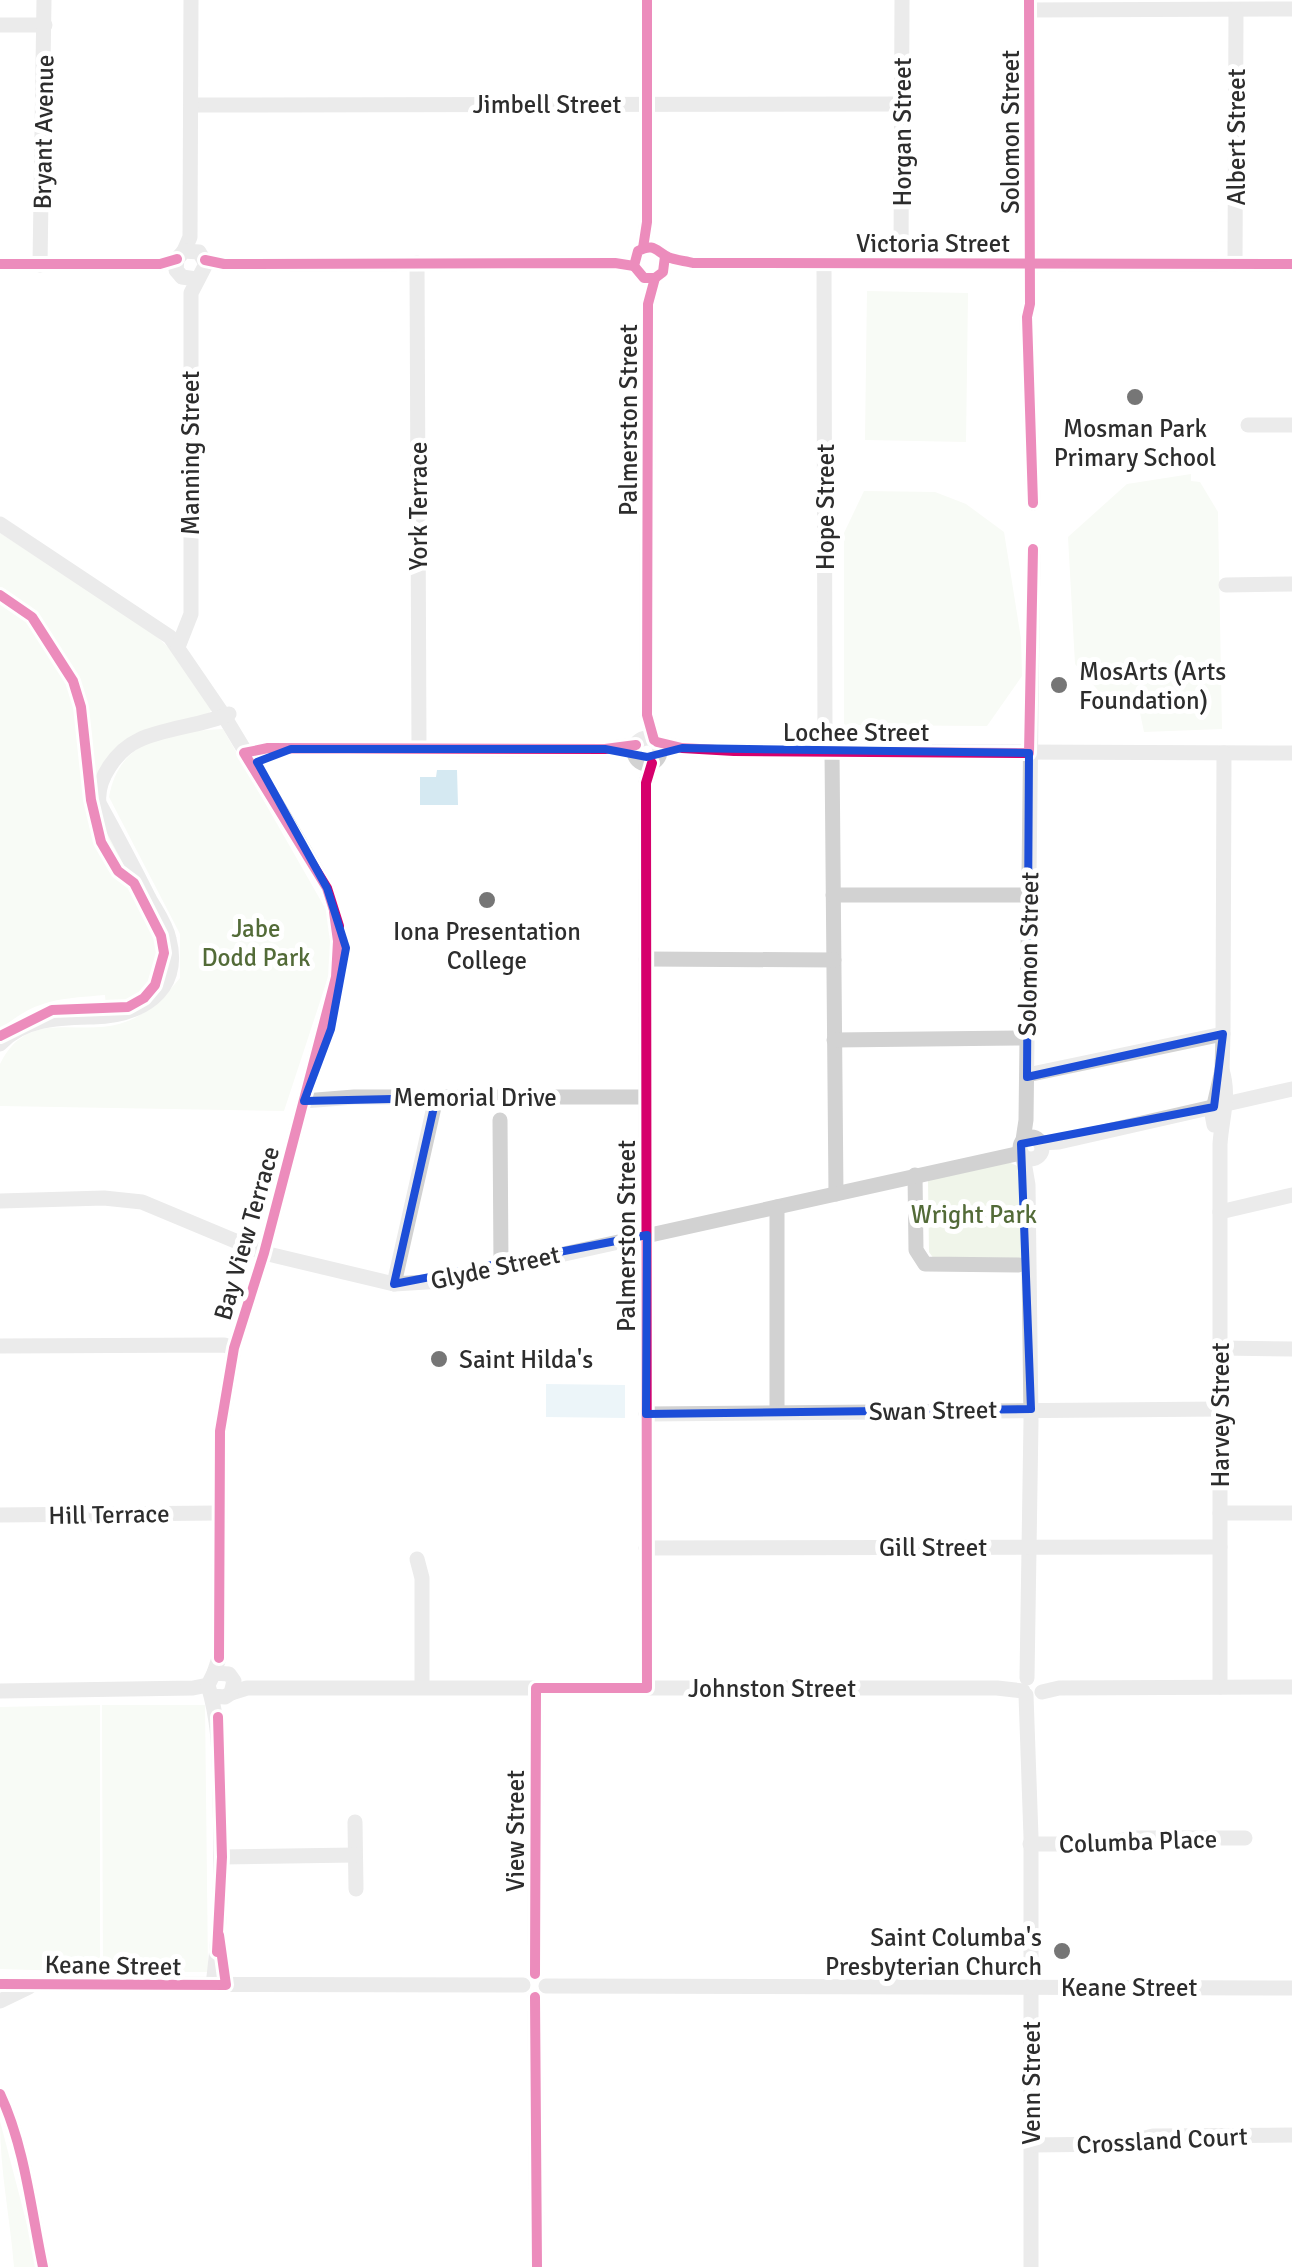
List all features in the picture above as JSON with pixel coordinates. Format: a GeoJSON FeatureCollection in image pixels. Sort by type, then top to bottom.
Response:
{"type":"FeatureCollection","features":[{"type":"Feature","properties":{"kind":"street","name":"Bryant Avenue"},"geometry":{"type":"LineString","coordinates":[[40,264],[44,0]]}},
{"type":"Feature","properties":{"kind":"street","name":"Manning Street"},"geometry":{"type":"LineString","coordinates":[[174,638],[191,614],[191,0]]}},
{"type":"Feature","properties":{"kind":"street"},"geometry":{"type":"LineString","coordinates":[[647,0],[649,262]]}},
{"type":"Feature","properties":{"kind":"street","name":"Horgan Street"},"geometry":{"type":"LineString","coordinates":[[900,263],[902,0]]}},
{"type":"Feature","properties":{"kind":"street"},"geometry":{"type":"LineString","coordinates":[[1029,5],[1292,9]]}},
{"type":"Feature","properties":{"kind":"street","name":"Solomon Street"},"geometry":{"type":"LineString","coordinates":[[1029,5],[1028,396],[1033,503]]}},
{"type":"Feature","properties":{"kind":"street","name":"Albert Street"},"geometry":{"type":"LineString","coordinates":[[1235,264],[1236,10]]}},
{"type":"Feature","properties":{"kind":"street"},"geometry":{"type":"LineString","coordinates":[[0,25],[44,25]]}},
{"type":"Feature","properties":{"kind":"street","name":"Jimbell Street"},"geometry":{"type":"LineString","coordinates":[[191,105],[903,104]]}},
{"type":"Feature","properties":{"kind":"street","name":"Palmerston Street"},"geometry":{"type":"LineString","coordinates":[[647,1688],[649,262]]}},
{"type":"Feature","properties":{"kind":"street","name":"York Terrace"},"geometry":{"type":"LineString","coordinates":[[417,263],[418,748]]}},
{"type":"Feature","properties":{"kind":"street","name":"Hope Street"},"geometry":{"type":"LineString","coordinates":[[824,263],[836,1194]]}},
{"type":"Feature","properties":{"kind":"street"},"geometry":{"type":"LineString","coordinates":[[0,264],[190,265]]}},
{"type":"Feature","properties":{"kind":"street","name":"Victoria Street"},"geometry":{"type":"LineString","coordinates":[[190,265],[1292,264]]}},
{"type":"Feature","properties":{"kind":"street"},"geometry":{"type":"LineString","coordinates":[[1248,425],[1292,425]]}},
{"type":"Feature","properties":{"kind":"street","name":"Bay View Terrace"},"geometry":{"type":"LineString","coordinates":[[0,524],[174,638],[225,711],[327,888],[334,912],[338,941],[336,977],[264,1252],[234,1348],[220,1431],[220,1985]]}},
{"type":"Feature","properties":{"kind":"street","name":"Solomon Street"},"geometry":{"type":"LineString","coordinates":[[1033,548],[1026,1120],[1034,1684]]}},
{"type":"Feature","properties":{"kind":"street"},"geometry":{"type":"LineString","coordinates":[[1226,585],[1292,584]]}},
{"type":"Feature","properties":{"kind":"street"},"geometry":{"type":"LineString","coordinates":[[0,1044],[23,1028],[53,1018],[132,1013],[148,1004],[160,990],[171,964],[168,933],[99,803],[98,792],[108,770],[140,739],[198,726],[225,711]]}},
{"type":"Feature","properties":{"kind":"street","name":"Lochee Street"},"geometry":{"type":"LineString","coordinates":[[253,762],[291,749],[1292,753]]}},
{"type":"Feature","properties":{"kind":"street","name":"Harvey Street"},"geometry":{"type":"LineString","coordinates":[[1220,1687],[1224,753]]}},
{"type":"Feature","properties":{"kind":"street"},"geometry":{"type":"LineString","coordinates":[[833,895],[1030,895]]}},
{"type":"Feature","properties":{"kind":"street"},"geometry":{"type":"LineString","coordinates":[[646,959],[834,960]]}},
{"type":"Feature","properties":{"kind":"street"},"geometry":{"type":"LineString","coordinates":[[1027,1075],[1223,1034]]}},
{"type":"Feature","properties":{"kind":"street"},"geometry":{"type":"LineString","coordinates":[[834,1040],[1026,1038]]}},
{"type":"Feature","properties":{"kind":"street","name":"Glyde Street"},"geometry":{"type":"LineString","coordinates":[[0,1201],[104,1198],[142,1202],[264,1252],[394,1284],[442,1281],[1292,1089]]}},
{"type":"Feature","properties":{"kind":"street","name":"Memorial Drive"},"geometry":{"type":"LineString","coordinates":[[304,1101],[354,1096],[646,1097]]}},
{"type":"Feature","properties":{"kind":"street"},"geometry":{"type":"LineString","coordinates":[[394,1284],[436,1098]]}},
{"type":"Feature","properties":{"kind":"street"},"geometry":{"type":"LineString","coordinates":[[500,1120],[501,1266]]}},
{"type":"Feature","properties":{"kind":"street"},"geometry":{"type":"LineString","coordinates":[[915,1175],[916,1250],[925,1264],[1019,1265]]}},
{"type":"Feature","properties":{"kind":"street"},"geometry":{"type":"LineString","coordinates":[[1220,1212],[1292,1195]]}},
{"type":"Feature","properties":{"kind":"street"},"geometry":{"type":"LineString","coordinates":[[776,1207],[778,1412]]}},
{"type":"Feature","properties":{"kind":"street"},"geometry":{"type":"LineString","coordinates":[[0,1346],[234,1348]]}},
{"type":"Feature","properties":{"kind":"street"},"geometry":{"type":"LineString","coordinates":[[1220,1348],[1292,1349]]}},
{"type":"Feature","properties":{"kind":"street","name":"Swan Street"},"geometry":{"type":"LineString","coordinates":[[646,1414],[1220,1409]]}},
{"type":"Feature","properties":{"kind":"street"},"geometry":{"type":"LineString","coordinates":[[1220,1512],[1292,1512]]}},
{"type":"Feature","properties":{"kind":"street","name":"Hill Terrace"},"geometry":{"type":"LineString","coordinates":[[0,1515],[218,1513]]}},
{"type":"Feature","properties":{"kind":"street","name":"Gill Street"},"geometry":{"type":"LineString","coordinates":[[646,1548],[1220,1547]]}},
{"type":"Feature","properties":{"kind":"street"},"geometry":{"type":"LineString","coordinates":[[417,1559],[422,1578],[422,1687]]}},
{"type":"Feature","properties":{"kind":"street","name":"Johnston Street"},"geometry":{"type":"LineString","coordinates":[[0,1691],[220,1684],[536,1688],[1292,1686]]}},
{"type":"Feature","properties":{"kind":"street","name":"Venn Street"},"geometry":{"type":"LineString","coordinates":[[1031,2267],[1028,1718],[1034,1684]]}},
{"type":"Feature","properties":{"kind":"street","name":"View Street"},"geometry":{"type":"LineString","coordinates":[[536,1688],[538,2267]]}},
{"type":"Feature","properties":{"kind":"street"},"geometry":{"type":"LineString","coordinates":[[355,1822],[356,1889]]}},
{"type":"Feature","properties":{"kind":"street","name":"Columba Place"},"geometry":{"type":"LineString","coordinates":[[1030,1844],[1102,1844],[1134,1838],[1245,1838]]}},
{"type":"Feature","properties":{"kind":"street"},"geometry":{"type":"LineString","coordinates":[[222,1856],[355,1855]]}},
{"type":"Feature","properties":{"kind":"street","name":"Keane Street"},"geometry":{"type":"LineString","coordinates":[[0,1984],[1292,1988]]}},
{"type":"Feature","properties":{"kind":"street"},"geometry":{"type":"LineString","coordinates":[[0,2002],[37,1984]]}},
{"type":"Feature","properties":{"kind":"street"},"geometry":{"type":"LineString","coordinates":[[0,2094],[19,2153],[43,2266]]}},
{"type":"Feature","properties":{"kind":"street","name":"Crossland Court"},"geometry":{"type":"LineString","coordinates":[[1031,2145],[1120,2144],[1153,2136],[1292,2135]]}},
{"type":"Feature","properties":{"kind":"highlighted area"},"geometry":{"type":"Polygon","coordinates":[[[682,748],[1029,753],[1027,1077],[1223,1034],[1214,1107],[1021,1144],[1031,1409],[646,1414],[647,1235],[394,1284],[436,1098],[304,1101],[331,1029],[346,948],[327,888],[257,762],[291,749],[605,749],[647,757],[682,748]]]}},
{"type":"Feature","properties":{"kind":"green space"},"geometry":{"type":"Polygon","coordinates":[[[867,291],[968,293],[966,442],[865,440],[867,291]]]}},
{"type":"Feature","properties":{"kind":"green space"},"geometry":{"type":"Polygon","coordinates":[[[1191,474],[1191,481],[1200,482],[1218,512],[1222,729],[1144,732],[1138,703],[1103,696],[1075,664],[1068,537],[1127,484],[1191,474]]]}},
{"type":"Feature","properties":{"kind":"green space"},"geometry":{"type":"Polygon","coordinates":[[[864,491],[935,492],[966,504],[1004,532],[1021,639],[1022,676],[987,726],[844,725],[844,533],[864,491]]]}},
{"type":"Feature","properties":{"kind":"green space","name":"Jabe Dodd Park"},"geometry":{"type":"Polygon","coordinates":[[[0,533],[144,625],[169,648],[214,706],[209,713],[107,760],[93,780],[92,800],[158,935],[160,964],[152,985],[133,999],[106,1007],[105,995],[48,1002],[0,1030],[0,533]]]}},
{"type":"Feature","properties":{"kind":"green space","name":"Jabe Dodd Park"},"geometry":{"type":"Polygon","coordinates":[[[223,729],[333,922],[337,950],[284,1111],[0,1106],[0,1064],[24,1036],[54,1027],[103,1027],[129,1021],[153,1006],[180,978],[180,934],[109,797],[124,761],[136,750],[167,736],[223,729]]]}},
{"type":"Feature","properties":{"kind":"green space","name":"Wright Park"},"geometry":{"type":"Polygon","coordinates":[[[1006,1161],[1020,1167],[1024,1258],[934,1259],[929,1252],[928,1180],[1006,1161]]]}},
{"type":"Feature","properties":{"kind":"green space"},"geometry":{"type":"Polygon","coordinates":[[[100,1705],[100,1972],[0,1969],[0,1707],[100,1705]]]}},
{"type":"Feature","properties":{"kind":"green space"},"geometry":{"type":"Polygon","coordinates":[[[102,1705],[205,1705],[208,1972],[103,1972],[102,1705]]]}},
{"type":"Feature","properties":{"kind":"green space"},"geometry":{"type":"Polygon","coordinates":[[[0,2121],[38,2267],[14,2267],[0,2121]]]}},
{"type":"Feature","properties":{"kind":"water"},"geometry":{"type":"Polygon","coordinates":[[[437,770],[457,770],[458,805],[420,805],[420,777],[436,777],[437,770]]]}},
{"type":"Feature","properties":{"kind":"water"},"geometry":{"type":"Polygon","coordinates":[[[546,1384],[625,1385],[625,1418],[546,1417],[546,1384]]]}},
{"type":"Feature","properties":{"kind":"cycle path"},"geometry":{"type":"LineString","coordinates":[[643,248],[647,222],[647,0]]}},
{"type":"Feature","properties":{"kind":"cycle path"},"geometry":{"type":"LineString","coordinates":[[1029,0],[1027,317],[1033,503]]}},
{"type":"Feature","properties":{"kind":"cycle path"},"geometry":{"type":"LineString","coordinates":[[665,256],[663,272],[655,278],[644,278],[634,266],[638,251],[651,248],[693,263],[1292,264]]}},
{"type":"Feature","properties":{"kind":"cycle path"},"geometry":{"type":"LineString","coordinates":[[0,264],[160,264],[177,259]]}},
{"type":"Feature","properties":{"kind":"cycle path"},"geometry":{"type":"LineString","coordinates":[[205,260],[224,264],[634,266]]}},
{"type":"Feature","properties":{"kind":"cycle path"},"geometry":{"type":"LineString","coordinates":[[654,740],[647,715],[648,304],[655,278]]}},
{"type":"Feature","properties":{"kind":"cycle path"},"geometry":{"type":"LineString","coordinates":[[657,742],[682,748],[734,751],[1029,753],[1033,549]]}},
{"type":"Feature","properties":{"kind":"cycle path"},"geometry":{"type":"LineString","coordinates":[[0,595],[32,617],[73,681],[81,707],[91,800],[101,842],[118,871],[134,883],[161,936],[164,953],[155,985],[144,998],[128,1007],[52,1010],[0,1036]]}},
{"type":"Feature","properties":{"kind":"cycle path"},"geometry":{"type":"LineString","coordinates":[[339,926],[327,888],[244,753],[268,748],[605,749],[636,745]]}},
{"type":"Feature","properties":{"kind":"cycle path"},"geometry":{"type":"LineString","coordinates":[[535,1974],[536,1688],[647,1688],[646,783],[652,763]]}},
{"type":"Feature","properties":{"kind":"cycle path"},"geometry":{"type":"LineString","coordinates":[[219,1658],[220,1431],[234,1348],[264,1253],[336,977],[338,941],[334,912]]}},
{"type":"Feature","properties":{"kind":"cycle path"},"geometry":{"type":"LineString","coordinates":[[217,1952],[222,1857],[218,1717]]}},
{"type":"Feature","properties":{"kind":"cycle path"},"geometry":{"type":"LineString","coordinates":[[0,1984],[226,1985],[219,1935]]}},
{"type":"Feature","properties":{"kind":"cycle path"},"geometry":{"type":"LineString","coordinates":[[535,1997],[537,2267]]}},
{"type":"Feature","properties":{"kind":"cycle path"},"geometry":{"type":"LineString","coordinates":[[0,2094],[21,2157],[43,2267]]}},
{"type":"Feature","properties":{"kind":"place","name":"Mosman Park Primary School"},"geometry":{"type":"Point","coordinates":[1135,397]}},
{"type":"Feature","properties":{"kind":"place","name":"MosArts (Arts Foundation)"},"geometry":{"type":"Point","coordinates":[1059,685]}},
{"type":"Feature","properties":{"kind":"place","name":"Iona Presentation College"},"geometry":{"type":"Point","coordinates":[487,900]}},
{"type":"Feature","properties":{"kind":"place","name":"Saint Hilda's"},"geometry":{"type":"Point","coordinates":[439,1359]}},
{"type":"Feature","properties":{"kind":"place","name":"Saint Columba's Presbyterian Church"},"geometry":{"type":"Point","coordinates":[1062,1951]}}]}
